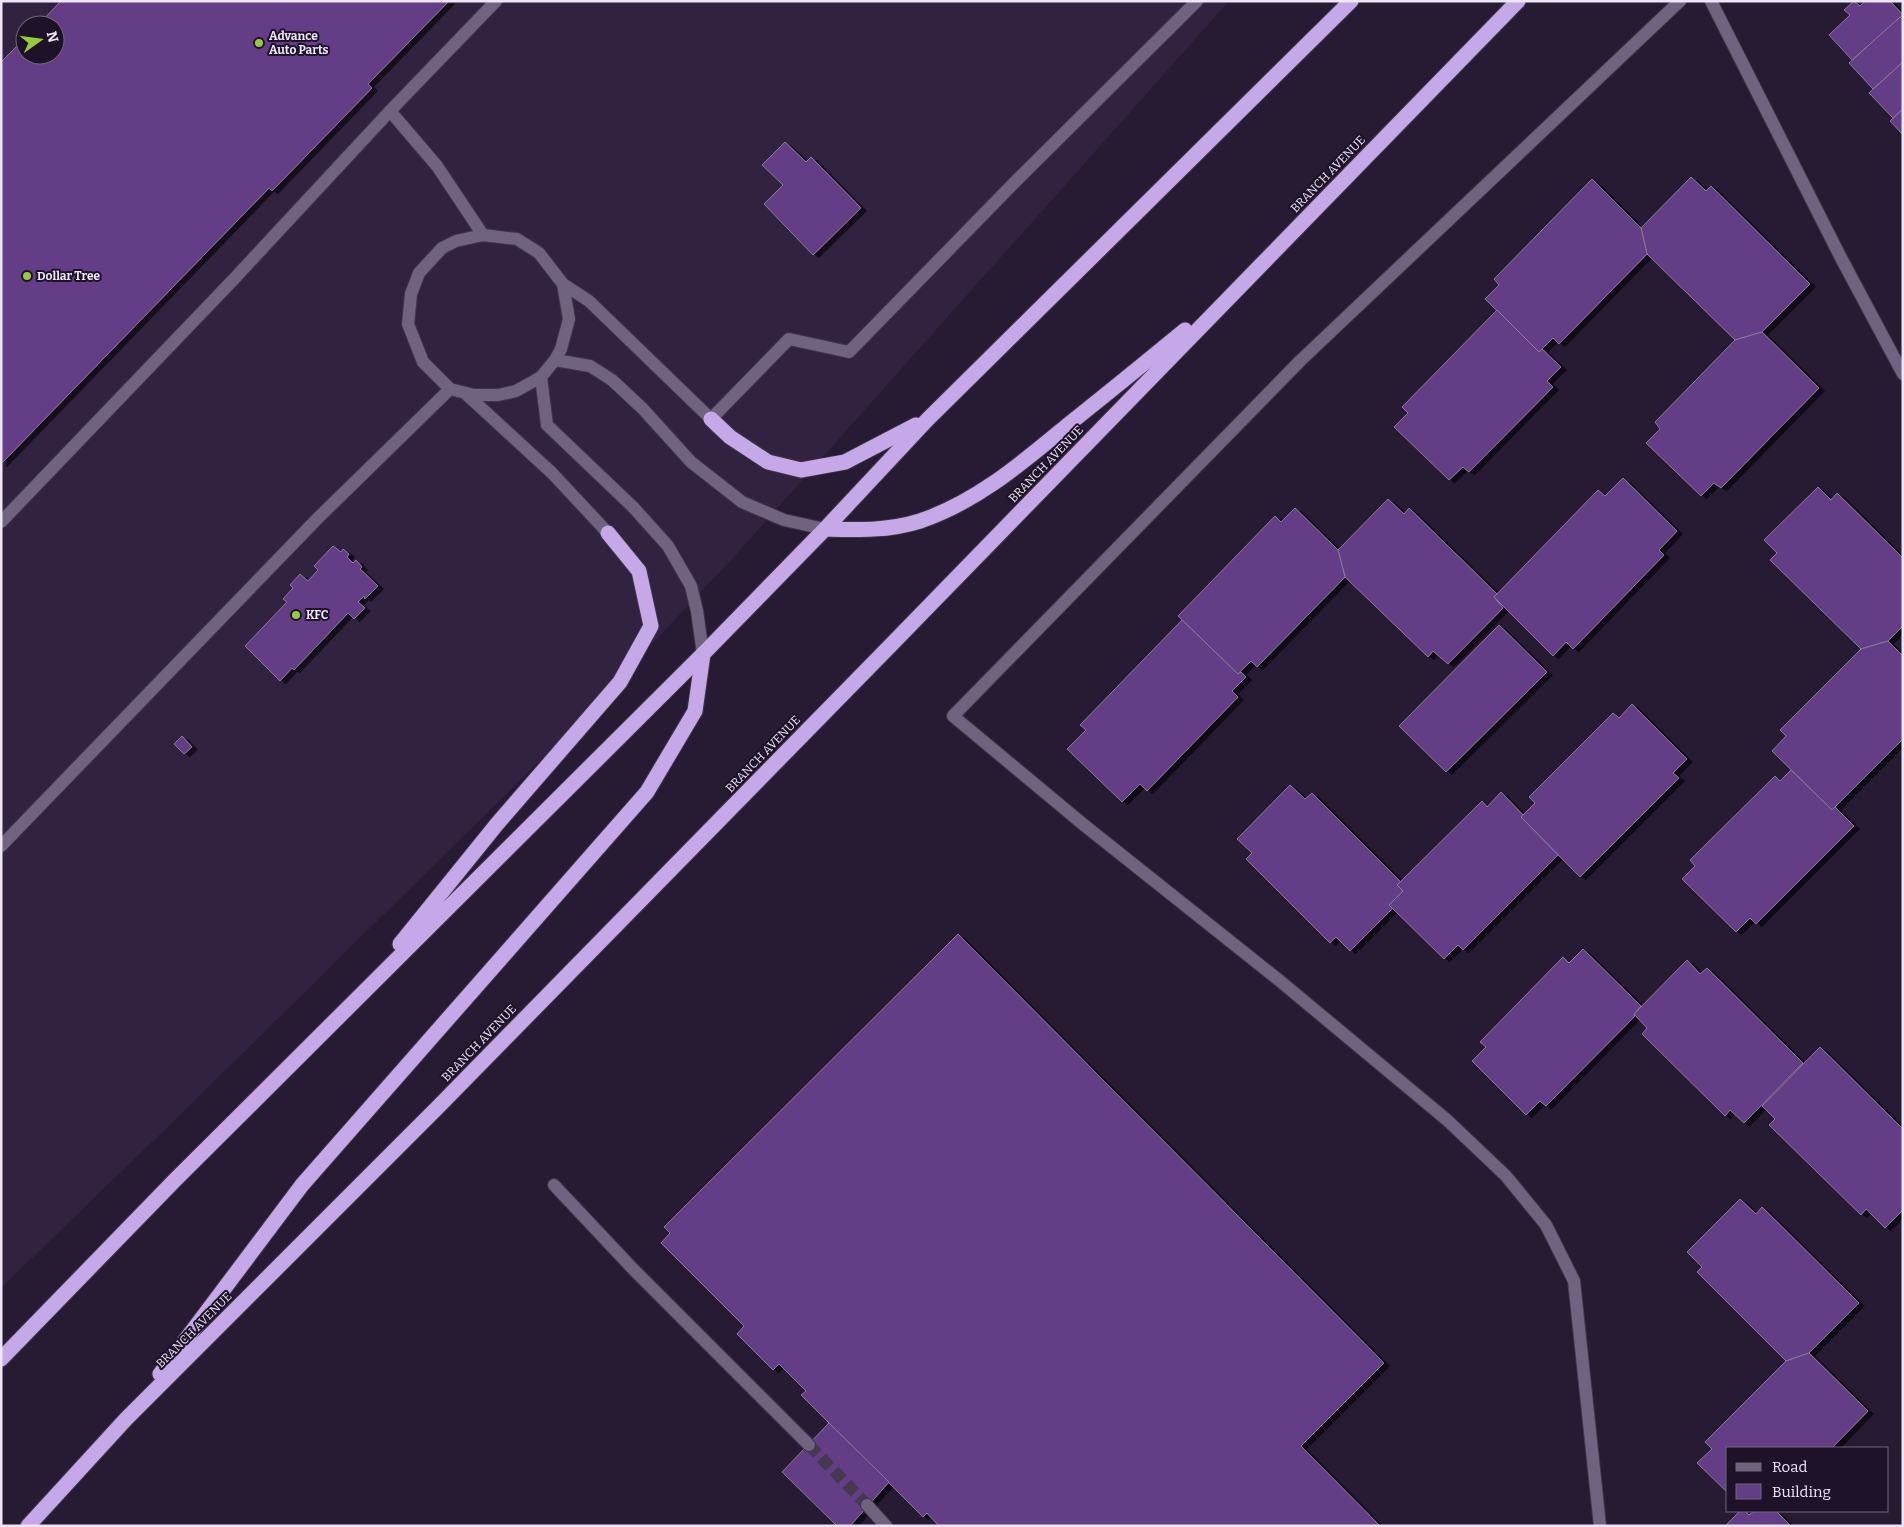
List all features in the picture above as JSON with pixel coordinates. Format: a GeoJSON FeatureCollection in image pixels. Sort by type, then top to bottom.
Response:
{"type":"FeatureCollection","features":[{"type":"Feature","properties":{"kind":"highway"},"geometry":{"type":"LineString","coordinates":[[1,1359],[175,1180],[704,654],[927,420],[1351,1]]}},
{"type":"Feature","properties":{"kind":"highway","name":"BRANCH AVENUE"},"geometry":{"type":"LineString","coordinates":[[28,1526],[126,1419],[446,1099],[1518,1]]}},
{"type":"Feature","properties":{"kind":"highway"},"geometry":{"type":"LineString","coordinates":[[825,529],[868,530],[918,522],[950,510],[980,493],[1022,463],[1239,286]]}},
{"type":"Feature","properties":{"kind":"highway"},"geometry":{"type":"LineString","coordinates":[[712,419],[730,437],[768,462],[801,470],[845,462],[927,420]]}},
{"type":"Feature","properties":{"kind":"highway"},"geometry":{"type":"LineString","coordinates":[[350,1005],[497,824],[620,682],[651,626],[639,571],[608,534]]}},
{"type":"Feature","properties":{"kind":"highway"},"geometry":{"type":"LineString","coordinates":[[126,1419],[302,1185],[647,792],[695,711],[704,654]]}},
{"type":"Feature","properties":{"kind":"lane"},"geometry":{"type":"LineString","coordinates":[[1,522],[233,280],[390,110],[496,1]]}},
{"type":"Feature","properties":{"kind":"lane"},"geometry":{"type":"LineString","coordinates":[[563,284],[569,319],[561,349],[555,360],[540,377],[516,391],[498,395],[474,395],[450,389],[423,362],[408,324],[411,294],[420,273],[442,248],[456,241],[483,235],[517,239],[539,253],[563,284],[589,301],[712,419],[789,339],[849,352],[1015,182],[1197,1]]}},
{"type":"Feature","properties":{"kind":"lane"},"geometry":{"type":"LineString","coordinates":[[1600,1526],[1574,1281],[1546,1225],[1506,1176],[1447,1120],[1280,981],[1084,825],[953,716],[1300,361],[1680,1]]}},
{"type":"Feature","properties":{"kind":"lane"},"geometry":{"type":"LineString","coordinates":[[1711,1],[1835,248],[1903,374]]}},
{"type":"Feature","properties":{"kind":"lane"},"geometry":{"type":"LineString","coordinates":[[390,110],[437,166],[483,235]]}},
{"type":"Feature","properties":{"kind":"lane"},"geometry":{"type":"LineString","coordinates":[[555,360],[590,366],[612,380],[643,409],[691,462],[742,502],[784,520],[825,529]]}},
{"type":"Feature","properties":{"kind":"lane"},"geometry":{"type":"LineString","coordinates":[[540,377],[547,425],[633,506],[668,546],[691,586],[704,654]]}},
{"type":"Feature","properties":{"kind":"lane"},"geometry":{"type":"LineString","coordinates":[[1,846],[318,518],[450,389]]}},
{"type":"Feature","properties":{"kind":"lane"},"geometry":{"type":"LineString","coordinates":[[465,392],[552,474],[608,534]]}},
{"type":"Feature","properties":{"kind":"lane"},"geometry":{"type":"LineString","coordinates":[[554,1185],[641,1276],[809,1445]]}},
{"type":"Feature","properties":{"kind":"lane"},"geometry":{"type":"LineString","coordinates":[[867,1505],[886,1526]]}},
{"type":"Feature","properties":{"kind":"shaded area"},"geometry":{"type":"Polygon","coordinates":[[[1,1],[1229,1],[732,559],[559,742],[181,1114],[1,1288],[1,1]]]}},
{"type":"Feature","properties":{"kind":"building"},"geometry":{"type":"Polygon","coordinates":[[[61,1],[449,1],[368,84],[372,88],[272,191],[269,188],[1,464],[1,62],[15,48],[15,65],[65,65],[65,15],[48,15],[61,1]]]}},
{"type":"Feature","properties":{"kind":"building"},"geometry":{"type":"Polygon","coordinates":[[[1854,1],[1860,6],[1865,1],[1890,1],[1903,15],[1852,60],[1829,35],[1850,15],[1844,10],[1854,1]]]}},
{"type":"Feature","properties":{"kind":"building"},"geometry":{"type":"Polygon","coordinates":[[[1900,17],[1903,20],[1903,62],[1873,89],[1849,63],[1900,17]]]}},
{"type":"Feature","properties":{"kind":"building"},"geometry":{"type":"Polygon","coordinates":[[[1903,62],[1903,109],[1893,118],[1869,93],[1903,62]]]}},
{"type":"Feature","properties":{"kind":"building"},"geometry":{"type":"Polygon","coordinates":[[[1903,109],[1903,135],[1890,121],[1903,109]]]}},
{"type":"Feature","properties":{"kind":"building"},"geometry":{"type":"Polygon","coordinates":[[[785,142],[806,162],[811,157],[861,208],[813,255],[764,204],[783,185],[762,165],[785,142]]]}},
{"type":"Feature","properties":{"kind":"building"},"geometry":{"type":"Polygon","coordinates":[[[1691,177],[1706,191],[1711,186],[1810,284],[1762,332],[1735,340],[1647,254],[1641,228],[1691,177]]]}},
{"type":"Feature","properties":{"kind":"building"},"geometry":{"type":"Polygon","coordinates":[[[1592,179],[1641,228],[1647,254],[1559,344],[1553,338],[1539,352],[1485,299],[1499,285],[1494,279],[1592,179]]]}},
{"type":"Feature","properties":{"kind":"building"},"geometry":{"type":"Polygon","coordinates":[[[1497,310],[1539,352],[1542,349],[1561,367],[1547,381],[1553,387],[1469,472],[1463,467],[1449,480],[1394,427],[1408,413],[1402,407],[1497,310]]]}},
{"type":"Feature","properties":{"kind":"building"},"geometry":{"type":"Polygon","coordinates":[[[1762,332],[1819,388],[1721,488],[1714,483],[1701,496],[1646,443],[1660,429],[1655,422],[1735,340],[1762,332]]]}},
{"type":"Feature","properties":{"kind":"building"},"geometry":{"type":"Polygon","coordinates":[[[1623,478],[1677,531],[1659,550],[1664,555],[1573,649],[1566,642],[1553,656],[1494,597],[1598,490],[1605,496],[1623,478]]]}},
{"type":"Feature","properties":{"kind":"building"},"geometry":{"type":"Polygon","coordinates":[[[1818,487],[1831,500],[1837,493],[1903,558],[1903,626],[1888,641],[1861,649],[1770,560],[1777,553],[1764,540],[1818,487]]]}},
{"type":"Feature","properties":{"kind":"building"},"geometry":{"type":"Polygon","coordinates":[[[1388,499],[1404,514],[1409,508],[1497,594],[1494,597],[1503,608],[1448,664],[1433,651],[1428,657],[1345,577],[1338,550],[1388,499]]]}},
{"type":"Feature","properties":{"kind":"building"},"geometry":{"type":"Polygon","coordinates":[[[1295,508],[1338,550],[1345,577],[1257,667],[1251,661],[1238,674],[1178,616],[1275,516],[1281,522],[1295,508]]]}},
{"type":"Feature","properties":{"kind":"building"},"geometry":{"type":"Polygon","coordinates":[[[333,546],[341,552],[343,549],[349,554],[347,557],[353,563],[356,560],[362,567],[360,569],[378,586],[365,599],[364,596],[358,602],[365,608],[354,619],[348,613],[294,670],[292,668],[280,681],[245,646],[287,602],[283,599],[293,588],[290,585],[300,574],[308,581],[318,570],[314,566],[333,546]]]}},
{"type":"Feature","properties":{"kind":"building"},"geometry":{"type":"Polygon","coordinates":[[[1182,620],[1238,674],[1241,672],[1246,677],[1232,691],[1238,697],[1147,791],[1140,784],[1122,802],[1067,749],[1086,730],[1080,725],[1182,620]]]}},
{"type":"Feature","properties":{"kind":"building"},"geometry":{"type":"Polygon","coordinates":[[[1499,625],[1547,672],[1446,772],[1399,726],[1499,625]]]}},
{"type":"Feature","properties":{"kind":"building"},"geometry":{"type":"Polygon","coordinates":[[[1888,641],[1903,656],[1903,739],[1832,810],[1772,751],[1786,736],[1780,730],[1861,649],[1888,641]]]}},
{"type":"Feature","properties":{"kind":"building"},"geometry":{"type":"Polygon","coordinates":[[[1632,704],[1687,759],[1673,773],[1679,778],[1580,877],[1521,817],[1535,803],[1529,797],[1613,713],[1619,718],[1632,704]]]}},
{"type":"Feature","properties":{"kind":"building"},"geometry":{"type":"Polygon","coordinates":[[[182,736],[192,747],[184,754],[174,744],[182,736]]]}},
{"type":"Feature","properties":{"kind":"building"},"geometry":{"type":"Polygon","coordinates":[[[1791,770],[1832,810],[1835,807],[1854,826],[1756,924],[1750,918],[1736,932],[1682,879],[1695,866],[1690,860],[1775,776],[1780,781],[1791,770]]]}},
{"type":"Feature","properties":{"kind":"building"},"geometry":{"type":"Polygon","coordinates":[[[1290,785],[1305,799],[1312,793],[1401,882],[1397,885],[1403,891],[1389,905],[1393,908],[1350,951],[1336,937],[1330,943],[1246,859],[1252,853],[1237,839],[1290,785]]]}},
{"type":"Feature","properties":{"kind":"building"},"geometry":{"type":"Polygon","coordinates":[[[1501,792],[1523,815],[1521,817],[1558,855],[1463,950],[1458,945],[1444,959],[1389,905],[1403,891],[1397,885],[1482,801],[1487,807],[1501,792]]]}},
{"type":"Feature","properties":{"kind":"building"},"geometry":{"type":"Polygon","coordinates":[[[958,934],[1384,1363],[1301,1446],[1380,1526],[939,1526],[927,1513],[923,1517],[801,1395],[806,1391],[779,1364],[773,1370],[737,1334],[744,1326],[661,1243],[670,1233],[664,1227],[958,934]]]}},
{"type":"Feature","properties":{"kind":"building"},"geometry":{"type":"Polygon","coordinates":[[[1583,949],[1641,1006],[1634,1014],[1635,1016],[1546,1106],[1540,1101],[1526,1115],[1472,1061],[1486,1047],[1480,1042],[1563,957],[1569,963],[1583,949]]]}},
{"type":"Feature","properties":{"kind":"building"},"geometry":{"type":"Polygon","coordinates":[[[1687,960],[1700,974],[1707,968],[1803,1063],[1744,1123],[1730,1110],[1725,1116],[1642,1034],[1647,1028],[1634,1014],[1687,960]]]}},
{"type":"Feature","properties":{"kind":"building"},"geometry":{"type":"Polygon","coordinates":[[[1820,1047],[1903,1129],[1903,1210],[1885,1228],[1866,1209],[1861,1215],[1769,1125],[1775,1119],[1762,1106],[1820,1047]]]}},
{"type":"Feature","properties":{"kind":"building"},"geometry":{"type":"Polygon","coordinates":[[[1740,1199],[1756,1214],[1762,1207],[1859,1303],[1809,1353],[1786,1361],[1697,1272],[1702,1267],[1687,1252],[1740,1199]]]}},
{"type":"Feature","properties":{"kind":"building"},"geometry":{"type":"Polygon","coordinates":[[[1809,1353],[1868,1411],[1833,1447],[1726,1447],[1726,1491],[1697,1463],[1712,1449],[1705,1442],[1786,1361],[1809,1353]]]}},
{"type":"Feature","properties":{"kind":"building"},"geometry":{"type":"Polygon","coordinates":[[[829,1423],[889,1482],[850,1526],[837,1526],[782,1472],[829,1423]]]}},
{"type":"Feature","properties":{"kind":"building"},"geometry":{"type":"Polygon","coordinates":[[[1739,1512],[1746,1512],[1749,1515],[1753,1512],[1777,1512],[1791,1526],[1725,1526],[1739,1512]]]}},
{"type":"Feature","properties":{"kind":"tunnel"},"geometry":{"type":"LineString","coordinates":[[809,1445],[867,1505]]}},
{"type":"Feature","properties":{"kind":"place","name":"Advance Auto Parts"},"geometry":{"type":"Point","coordinates":[259,43]}},
{"type":"Feature","properties":{"kind":"place","name":"Dollar Tree"},"geometry":{"type":"Point","coordinates":[27,276]}},
{"type":"Feature","properties":{"kind":"place","name":"KFC"},"geometry":{"type":"Point","coordinates":[296,615]}}]}
